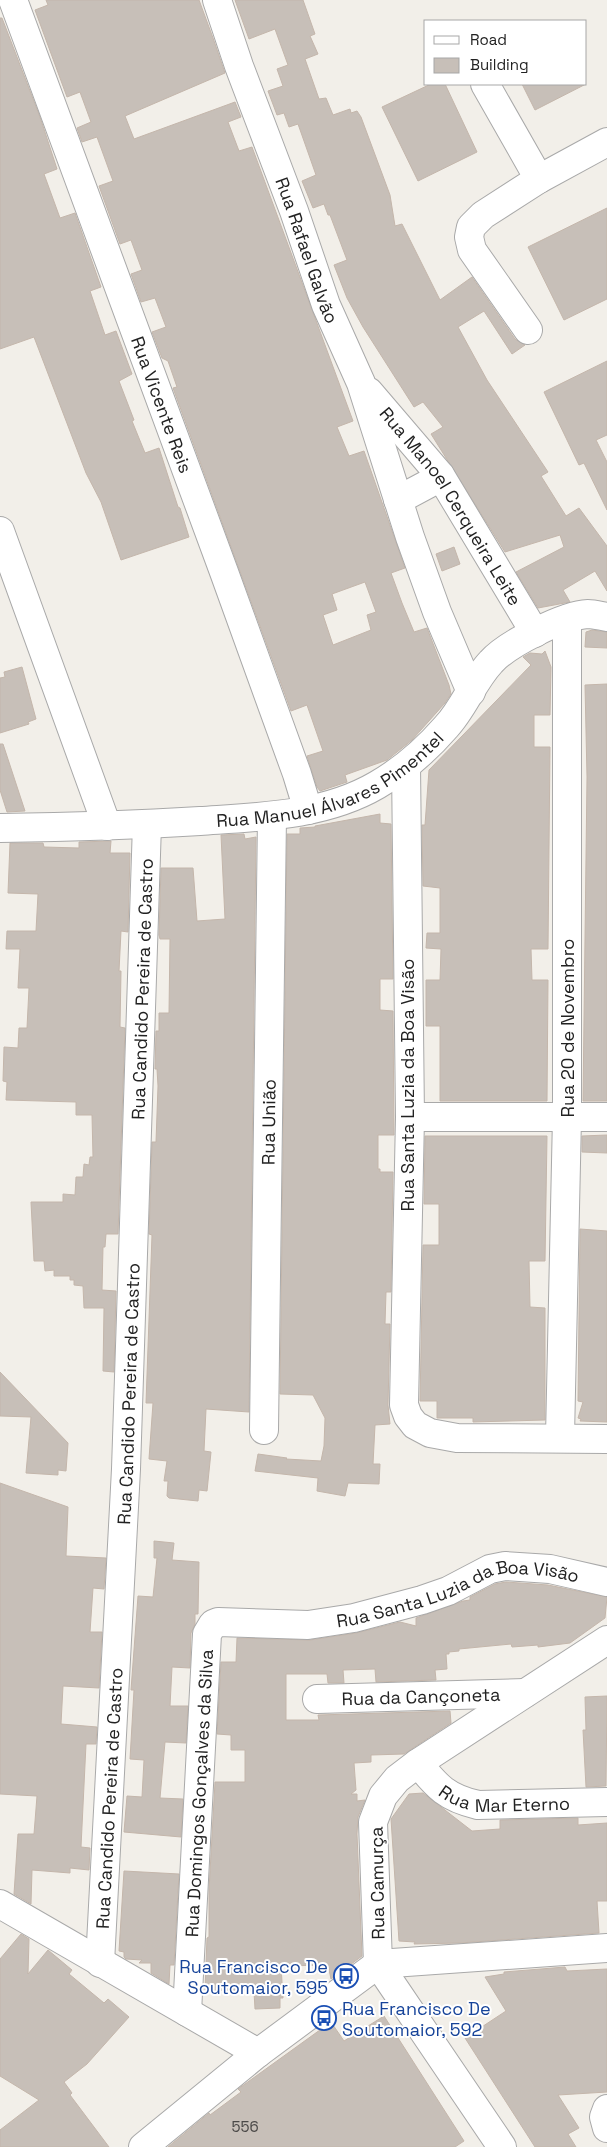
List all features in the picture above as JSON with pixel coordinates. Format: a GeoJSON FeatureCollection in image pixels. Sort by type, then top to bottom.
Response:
{"type":"FeatureCollection","features":[{"type":"Feature","properties":{"kind":"street","name":"Rua Vicente Reis"},"geometry":{"type":"LineString","coordinates":[[13,0],[214,544],[297,774],[308,810]]}},
{"type":"Feature","properties":{"kind":"street","name":"Rua Rafael Galvão"},"geometry":{"type":"LineString","coordinates":[[218,0],[239,66],[294,211],[326,305],[361,383],[398,500],[437,612],[471,692]]}},
{"type":"Feature","properties":{"kind":"street"},"geometry":{"type":"LineString","coordinates":[[486,85],[540,179]]}},
{"type":"Feature","properties":{"kind":"street"},"geometry":{"type":"LineString","coordinates":[[528,330],[472,250],[468,237],[471,228],[483,215],[540,179],[607,142]]}},
{"type":"Feature","properties":{"kind":"street","name":"Rua Manoel Cerqueira Leite"},"geometry":{"type":"LineString","coordinates":[[361,383],[440,475],[536,633]]}},
{"type":"Feature","properties":{"kind":"street"},"geometry":{"type":"LineString","coordinates":[[398,500],[428,484],[440,475]]}},
{"type":"Feature","properties":{"kind":"street"},"geometry":{"type":"LineString","coordinates":[[0,532],[107,826]]}},
{"type":"Feature","properties":{"kind":"street","name":"Rua Manuel Álvares Pimentel"},"geometry":{"type":"LineString","coordinates":[[0,828],[107,826],[272,816],[308,810],[339,800],[375,786],[406,766],[447,726],[490,663],[504,650],[567,619],[588,614],[607,617]]}},
{"type":"Feature","properties":{"kind":"street","name":"Rua 20 de Novembro"},"geometry":{"type":"LineString","coordinates":[[560,1438],[567,1117],[567,619]]}},
{"type":"Feature","properties":{"kind":"street","name":"Rua Santa Luzia da Boa Visão"},"geometry":{"type":"LineString","coordinates":[[406,766],[410,1117],[404,1405],[408,1416],[415,1425],[430,1433],[457,1438],[560,1438]]}},
{"type":"Feature","properties":{"kind":"street","name":"Rua União"},"geometry":{"type":"LineString","coordinates":[[264,1430],[272,816]]}},
{"type":"Feature","properties":{"kind":"street","name":"Rua Candido Pereira de Castro"},"geometry":{"type":"LineString","coordinates":[[100,1963],[126,1469],[147,824]]}},
{"type":"Feature","properties":{"kind":"street"},"geometry":{"type":"LineString","coordinates":[[410,1117],[607,1117]]}},
{"type":"Feature","properties":{"kind":"street"},"geometry":{"type":"LineString","coordinates":[[560,1438],[607,1439]]}},
{"type":"Feature","properties":{"kind":"street","name":"Rua Santa Luzia da Boa Visão"},"geometry":{"type":"LineString","coordinates":[[207,1634],[212,1624],[218,1622],[308,1625],[391,1610],[448,1591],[490,1570],[505,1566],[550,1569],[607,1582]]}},
{"type":"Feature","properties":{"kind":"street","name":"Rua Domingos Gonçalves da Silva"},"geometry":{"type":"LineString","coordinates":[[187,2012],[207,1634]]}},
{"type":"Feature","properties":{"kind":"street","name":"Rua Camurça"},"geometry":{"type":"LineString","coordinates":[[502,2147],[378,1964],[373,1822],[383,1796],[398,1779],[418,1763],[607,1640]]}},
{"type":"Feature","properties":{"kind":"street","name":"Rua da Cançoneta"},"geometry":{"type":"LineString","coordinates":[[318,1699],[525,1694]]}},
{"type":"Feature","properties":{"kind":"street","name":"Rua Mar Eterno"},"geometry":{"type":"LineString","coordinates":[[418,1763],[434,1783],[446,1794],[460,1801],[478,1805],[607,1802]]}},
{"type":"Feature","properties":{"kind":"street"},"geometry":{"type":"LineString","coordinates":[[0,1904],[258,2053]]}},
{"type":"Feature","properties":{"kind":"street"},"geometry":{"type":"LineString","coordinates":[[143,2147],[258,2053],[378,1964],[607,1948]]}},
{"type":"Feature","properties":{"kind":"building"},"geometry":{"type":"Polygon","coordinates":[[[46,0],[199,0],[225,73],[125,116],[134,139],[235,102],[241,117],[228,122],[239,151],[252,147],[353,421],[337,427],[349,456],[364,451],[405,568],[391,573],[414,632],[427,628],[451,694],[412,740],[387,760],[345,775],[347,782],[320,791],[317,787],[307,756],[323,751],[307,705],[291,711],[173,388],[177,387],[168,361],[162,358],[152,332],[166,327],[155,298],[141,302],[131,274],[142,270],[131,240],[120,244],[99,186],[113,181],[97,137],[82,142],[77,128],[91,122],[80,92],[67,97],[35,10],[48,5],[46,0]],[[365,582],[332,594],[337,610],[323,615],[333,645],[371,630],[367,615],[376,612],[365,582]]]}},
{"type":"Feature","properties":{"kind":"building"},"geometry":{"type":"Polygon","coordinates":[[[235,0],[303,0],[315,34],[310,36],[318,54],[305,59],[319,99],[326,98],[333,115],[350,109],[351,113],[357,111],[361,117],[390,195],[395,226],[402,224],[440,300],[472,277],[515,339],[525,345],[512,354],[484,311],[458,327],[487,380],[548,472],[541,476],[566,516],[579,508],[607,546],[607,591],[595,571],[563,590],[570,602],[538,608],[516,572],[564,547],[560,535],[505,552],[431,434],[443,427],[423,402],[414,407],[363,327],[347,298],[334,265],[347,260],[330,215],[328,215],[324,204],[313,208],[302,181],[316,175],[298,124],[289,127],[284,113],[277,115],[268,91],[283,86],[277,69],[288,65],[275,29],[249,39],[235,0]]]}},
{"type":"Feature","properties":{"kind":"building"},"geometry":{"type":"Polygon","coordinates":[[[0,18],[2,18],[40,117],[57,169],[44,174],[60,218],[75,213],[101,287],[90,291],[105,335],[116,331],[132,374],[119,381],[134,420],[132,421],[145,453],[159,448],[189,537],[121,560],[101,502],[86,473],[34,337],[0,349],[0,18]]]}},
{"type":"Feature","properties":{"kind":"building"},"geometry":{"type":"Polygon","coordinates":[[[429,85],[445,85],[477,152],[418,181],[382,107],[429,85]]]}},
{"type":"Feature","properties":{"kind":"building"},"geometry":{"type":"Polygon","coordinates":[[[522,85],[584,85],[535,110],[522,85]]]}},
{"type":"Feature","properties":{"kind":"building"},"geometry":{"type":"Polygon","coordinates":[[[607,208],[607,299],[564,320],[528,247],[607,208]]]}},
{"type":"Feature","properties":{"kind":"building"},"geometry":{"type":"Polygon","coordinates":[[[607,361],[607,435],[596,440],[607,462],[607,510],[584,463],[579,465],[544,392],[607,361]]]}},
{"type":"Feature","properties":{"kind":"building"},"geometry":{"type":"Polygon","coordinates":[[[454,547],[460,564],[442,571],[436,554],[454,547]]]}},
{"type":"Feature","properties":{"kind":"building"},"geometry":{"type":"Polygon","coordinates":[[[592,630],[607,632],[607,648],[585,647],[586,632],[592,630]]]}},
{"type":"Feature","properties":{"kind":"building"},"geometry":{"type":"Polygon","coordinates":[[[545,651],[551,667],[550,715],[534,715],[534,747],[550,747],[548,949],[531,949],[532,980],[548,980],[547,1101],[440,1101],[440,1026],[426,1026],[426,980],[440,980],[441,949],[426,948],[427,933],[440,933],[440,888],[423,886],[422,825],[425,825],[429,770],[531,665],[523,657],[530,653],[542,654],[545,651]]]}},
{"type":"Feature","properties":{"kind":"building"},"geometry":{"type":"Polygon","coordinates":[[[22,667],[36,719],[28,722],[29,724],[0,733],[0,678],[5,677],[4,672],[22,667]]]}},
{"type":"Feature","properties":{"kind":"building"},"geometry":{"type":"Polygon","coordinates":[[[607,684],[607,1101],[583,1101],[587,777],[585,685],[607,684]]]}},
{"type":"Feature","properties":{"kind":"building"},"geometry":{"type":"Polygon","coordinates":[[[0,744],[3,744],[25,811],[7,812],[0,790],[0,744]]]}},
{"type":"Feature","properties":{"kind":"building"},"geometry":{"type":"Polygon","coordinates":[[[380,814],[380,823],[391,824],[393,979],[380,979],[380,1010],[393,1011],[394,1135],[378,1135],[378,1169],[380,1169],[380,1172],[393,1172],[391,1292],[386,1292],[385,1324],[390,1324],[388,1405],[390,1424],[375,1425],[373,1464],[380,1464],[379,1484],[348,1483],[345,1496],[317,1491],[318,1478],[255,1471],[258,1454],[286,1459],[321,1461],[324,1446],[325,1418],[313,1395],[280,1394],[287,834],[300,834],[300,828],[315,827],[380,814]]]}},
{"type":"Feature","properties":{"kind":"building"},"geometry":{"type":"Polygon","coordinates":[[[244,834],[245,839],[256,837],[249,1412],[206,1409],[204,1451],[211,1452],[207,1491],[199,1490],[198,1501],[169,1498],[167,1496],[168,1481],[164,1481],[167,1461],[149,1459],[153,1403],[146,1403],[152,1235],[149,1234],[152,1142],[156,1142],[158,1086],[157,1069],[155,1069],[156,1031],[159,1031],[159,1013],[169,1013],[170,939],[160,939],[159,935],[161,868],[193,868],[197,921],[225,919],[221,835],[244,834]]]}},
{"type":"Feature","properties":{"kind":"building"},"geometry":{"type":"Polygon","coordinates":[[[111,841],[110,853],[130,853],[128,932],[121,931],[119,971],[121,971],[120,1027],[125,1028],[118,1234],[106,1234],[105,1247],[103,1247],[102,1290],[116,1291],[114,1372],[103,1371],[104,1308],[84,1308],[83,1286],[74,1285],[74,1280],[70,1280],[70,1276],[54,1276],[54,1270],[45,1271],[44,1261],[34,1261],[31,1202],[63,1202],[63,1194],[75,1195],[76,1177],[83,1177],[84,1164],[89,1165],[90,1157],[93,1157],[92,1115],[76,1115],[76,1102],[6,1100],[7,1082],[3,1081],[4,1047],[18,1048],[19,1028],[27,1028],[29,988],[18,988],[20,949],[6,949],[7,931],[36,931],[38,894],[8,893],[10,843],[43,843],[44,847],[79,848],[79,842],[111,841]]]}},
{"type":"Feature","properties":{"kind":"building"},"geometry":{"type":"Polygon","coordinates":[[[607,1135],[607,1153],[582,1152],[582,1136],[607,1135]]]}},
{"type":"Feature","properties":{"kind":"building"},"geometry":{"type":"Polygon","coordinates":[[[425,1136],[547,1136],[545,1261],[529,1261],[530,1307],[545,1308],[545,1420],[473,1422],[473,1418],[437,1418],[437,1401],[420,1401],[423,1245],[439,1245],[439,1204],[424,1204],[425,1136]]]}},
{"type":"Feature","properties":{"kind":"building"},"geometry":{"type":"Polygon","coordinates":[[[580,1229],[607,1231],[607,1422],[580,1421],[581,1419],[578,1418],[583,1402],[578,1401],[580,1229]]]}},
{"type":"Feature","properties":{"kind":"building"},"geometry":{"type":"Polygon","coordinates":[[[0,1372],[68,1443],[66,1471],[58,1470],[58,1475],[26,1473],[31,1417],[0,1416],[0,1372]]]}},
{"type":"Feature","properties":{"kind":"building"},"geometry":{"type":"Polygon","coordinates":[[[0,1483],[68,1507],[66,1556],[106,1558],[104,1589],[93,1588],[90,1632],[102,1632],[99,1688],[63,1686],[61,1724],[97,1727],[96,1744],[86,1744],[81,1847],[90,1848],[89,1870],[70,1868],[70,1873],[32,1870],[31,1904],[14,1894],[18,1834],[34,1834],[37,1796],[0,1794],[0,1483]]]}},
{"type":"Feature","properties":{"kind":"building"},"geometry":{"type":"Polygon","coordinates":[[[154,1541],[174,1543],[172,1560],[199,1562],[198,1614],[195,1614],[195,1624],[191,1633],[190,1668],[172,1667],[170,1706],[188,1706],[186,1743],[165,1742],[160,1798],[183,1799],[181,1837],[124,1832],[127,1796],[142,1797],[144,1760],[130,1759],[134,1690],[131,1690],[138,1596],[153,1597],[157,1558],[154,1558],[154,1541]]]}},
{"type":"Feature","properties":{"kind":"building"},"geometry":{"type":"Polygon","coordinates":[[[506,1582],[548,1585],[607,1597],[605,1618],[570,1643],[538,1647],[538,1645],[512,1647],[511,1644],[459,1649],[459,1651],[449,1652],[449,1654],[446,1654],[447,1669],[435,1670],[436,1680],[376,1682],[375,1669],[343,1670],[344,1683],[328,1683],[327,1674],[286,1674],[286,1720],[319,1720],[318,1715],[450,1711],[451,1723],[404,1754],[371,1755],[371,1762],[354,1763],[356,1790],[351,1794],[357,1794],[357,1801],[365,1800],[358,1817],[357,1834],[362,1956],[331,1979],[328,1965],[281,1966],[283,1998],[280,1998],[280,2008],[255,2009],[254,1991],[205,1990],[215,1782],[245,1782],[245,1750],[231,1750],[231,1735],[217,1734],[221,1662],[236,1662],[237,1638],[310,1640],[356,1633],[400,1622],[416,1626],[416,1618],[470,1600],[470,1597],[495,1584],[506,1582]]]}},
{"type":"Feature","properties":{"kind":"building"},"geometry":{"type":"Polygon","coordinates":[[[607,1696],[606,1786],[586,1787],[583,1730],[586,1730],[585,1697],[607,1696]]]}},
{"type":"Feature","properties":{"kind":"building"},"geometry":{"type":"Polygon","coordinates":[[[423,1793],[472,1831],[500,1829],[500,1820],[578,1818],[578,1825],[607,1823],[607,1901],[597,1901],[599,1933],[460,1943],[414,1944],[415,1942],[399,1941],[391,1819],[409,1794],[423,1793]]]}},
{"type":"Feature","properties":{"kind":"building"},"geometry":{"type":"Polygon","coordinates":[[[124,1871],[179,1874],[174,1965],[170,1965],[169,1984],[151,1973],[151,1963],[139,1963],[142,1960],[126,1959],[124,1952],[119,1951],[124,1871]]]}},
{"type":"Feature","properties":{"kind":"building"},"geometry":{"type":"Polygon","coordinates":[[[21,1934],[29,1939],[28,1974],[48,1950],[72,1970],[69,1974],[104,2003],[108,1999],[129,2017],[87,2064],[64,2082],[72,2093],[70,2095],[109,2147],[0,2147],[0,2130],[39,2100],[0,2076],[0,1959],[21,1934]]]}},
{"type":"Feature","properties":{"kind":"building"},"geometry":{"type":"Polygon","coordinates":[[[565,1967],[567,1971],[607,1969],[607,2092],[558,2095],[579,2128],[568,2134],[576,2147],[535,2147],[465,2038],[506,2011],[485,1977],[504,1974],[504,1972],[565,1967]]]}},
{"type":"Feature","properties":{"kind":"building"},"geometry":{"type":"Polygon","coordinates":[[[384,2016],[464,2141],[455,2147],[168,2147],[209,2113],[210,2115],[241,2092],[238,2089],[331,2022],[344,2041],[384,2016]]]}},
{"type":"Feature","properties":{"kind":"place","name":"Rua Francisco De Soutomaior, 595"},"geometry":{"type":"Point","coordinates":[346,1976]}},
{"type":"Feature","properties":{"kind":"place","name":"Rua Francisco De Soutomaior, 592"},"geometry":{"type":"Point","coordinates":[324,2018]}}]}
